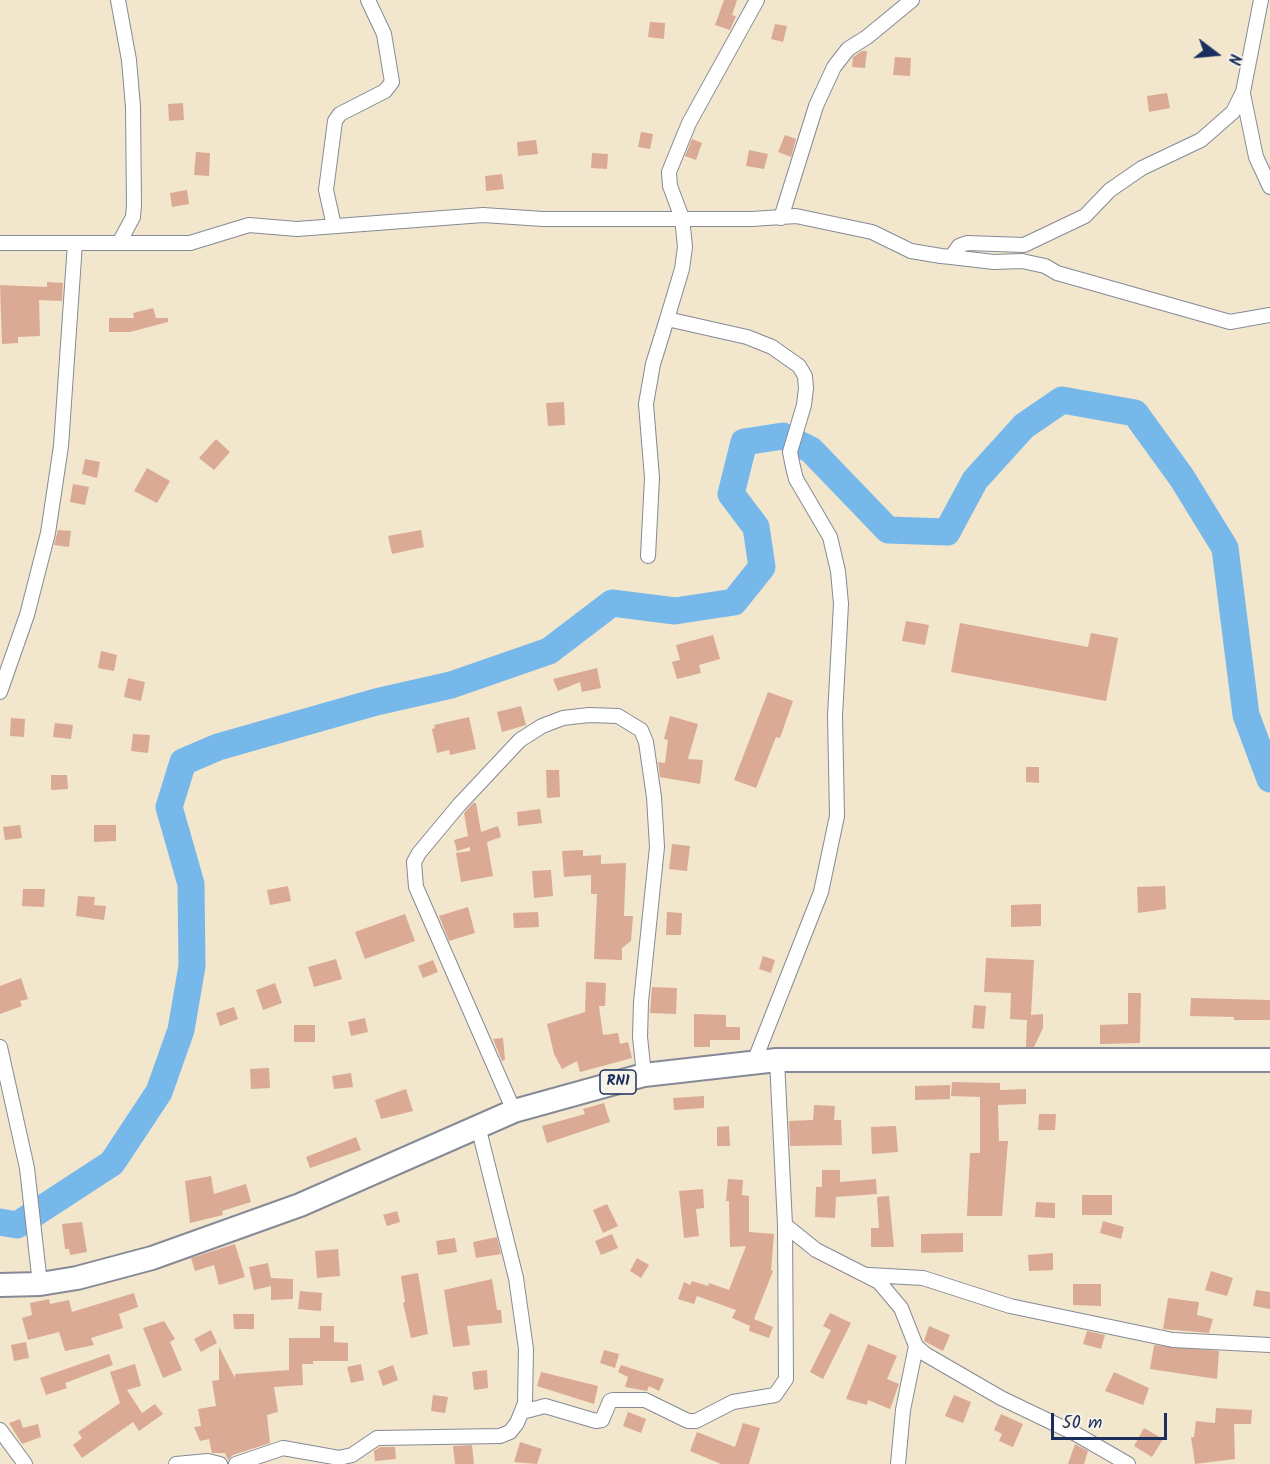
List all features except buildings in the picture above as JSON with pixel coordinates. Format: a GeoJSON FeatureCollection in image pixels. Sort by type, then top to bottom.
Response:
{"type":"FeatureCollection","features":[{"type":"Feature","properties":{"kind":"highway","name":"RN1"},"geometry":{"type":"LineString","coordinates":[[0,1285],[40,1284],[109,1270],[207,1239],[300,1205],[514,1111],[644,1075],[777,1060],[1270,1060]]}},
{"type":"Feature","properties":{"kind":"street"},"geometry":{"type":"LineString","coordinates":[[118,0],[129,60],[133,107],[134,205],[133,217],[119,243]]}},
{"type":"Feature","properties":{"kind":"street"},"geometry":{"type":"LineString","coordinates":[[334,226],[326,190],[335,121],[340,114],[385,91],[392,82],[384,34],[368,0]]}},
{"type":"Feature","properties":{"kind":"street"},"geometry":{"type":"LineString","coordinates":[[648,556],[651,478],[646,404],[653,364],[682,269],[685,247],[682,218],[670,186],[669,172],[675,153],[757,0]]}},
{"type":"Feature","properties":{"kind":"street"},"geometry":{"type":"LineString","coordinates":[[781,218],[816,106],[834,67],[848,49],[867,37],[912,0]]}},
{"type":"Feature","properties":{"kind":"street"},"geometry":{"type":"LineString","coordinates":[[951,256],[959,246],[967,243],[1024,245],[1075,222],[1085,216],[1110,190],[1142,168],[1201,140],[1233,112],[1243,92],[1261,0]]}},
{"type":"Feature","properties":{"kind":"street"},"geometry":{"type":"LineString","coordinates":[[1243,92],[1256,157],[1270,188]]}},
{"type":"Feature","properties":{"kind":"street"},"geometry":{"type":"LineString","coordinates":[[0,243],[190,243],[249,225],[284,229],[483,215],[543,219],[804,217],[872,232],[911,251],[994,262],[1022,261],[1045,266],[1057,273],[1230,322],[1268,312]]}},
{"type":"Feature","properties":{"kind":"street"},"geometry":{"type":"LineString","coordinates":[[0,692],[27,615],[48,533],[62,437],[75,243]]}},
{"type":"Feature","properties":{"kind":"street"},"geometry":{"type":"LineString","coordinates":[[667,319],[747,337],[788,356],[799,366],[805,376],[806,388],[804,405],[794,432],[790,452],[796,479],[830,537],[838,571],[841,604],[835,716],[837,816],[821,892],[754,1062]]}},
{"type":"Feature","properties":{"kind":"street"},"geometry":{"type":"LineString","coordinates":[[514,1111],[416,887],[414,862],[459,805],[520,740],[542,726],[563,718],[589,715],[618,716],[640,730],[646,742],[654,797],[657,847],[641,1002],[640,1037],[644,1075]]}},
{"type":"Feature","properties":{"kind":"street"},"geometry":{"type":"LineString","coordinates":[[0,1047],[24,1150],[40,1284]]}},
{"type":"Feature","properties":{"kind":"street"},"geometry":{"type":"LineString","coordinates":[[522,1412],[545,1406],[596,1421],[602,1420],[610,1401],[645,1400],[688,1421],[696,1421],[734,1402],[775,1395],[786,1379],[785,1225],[777,1060]]}},
{"type":"Feature","properties":{"kind":"street"},"geometry":{"type":"LineString","coordinates":[[236,1464],[283,1448],[339,1458],[352,1455],[377,1438],[500,1436],[510,1432],[525,1403],[526,1349],[516,1278],[477,1126]]}},
{"type":"Feature","properties":{"kind":"street"},"geometry":{"type":"LineString","coordinates":[[785,1225],[816,1250],[879,1282],[901,1308],[916,1346],[903,1410],[898,1464]]}},
{"type":"Feature","properties":{"kind":"street"},"geometry":{"type":"LineString","coordinates":[[869,1275],[923,1278],[1011,1306],[1173,1340],[1270,1345]]}},
{"type":"Feature","properties":{"kind":"street"},"geometry":{"type":"LineString","coordinates":[[916,1346],[1001,1398],[1076,1434],[1128,1464]]}},
{"type":"Feature","properties":{"kind":"street"},"geometry":{"type":"LineString","coordinates":[[0,1430],[25,1464]]}},
{"type":"Feature","properties":{"kind":"street"},"geometry":{"type":"LineString","coordinates":[[176,1464],[208,1461],[220,1464]]}},
{"type":"Feature","properties":{"kind":"waterway"},"geometry":{"type":"LineString","coordinates":[[0,1222],[17,1225],[112,1163],[159,1092],[181,1030],[192,966],[191,884],[169,807],[183,762],[218,747],[376,702],[451,685],[549,651],[612,603],[675,611],[734,602],[762,567],[756,527],[731,494],[744,442],[783,436],[811,450],[888,530],[947,532],[975,480],[1024,426],[1062,400],[1135,413],[1182,478],[1225,548],[1246,715],[1270,779]]}}]}
